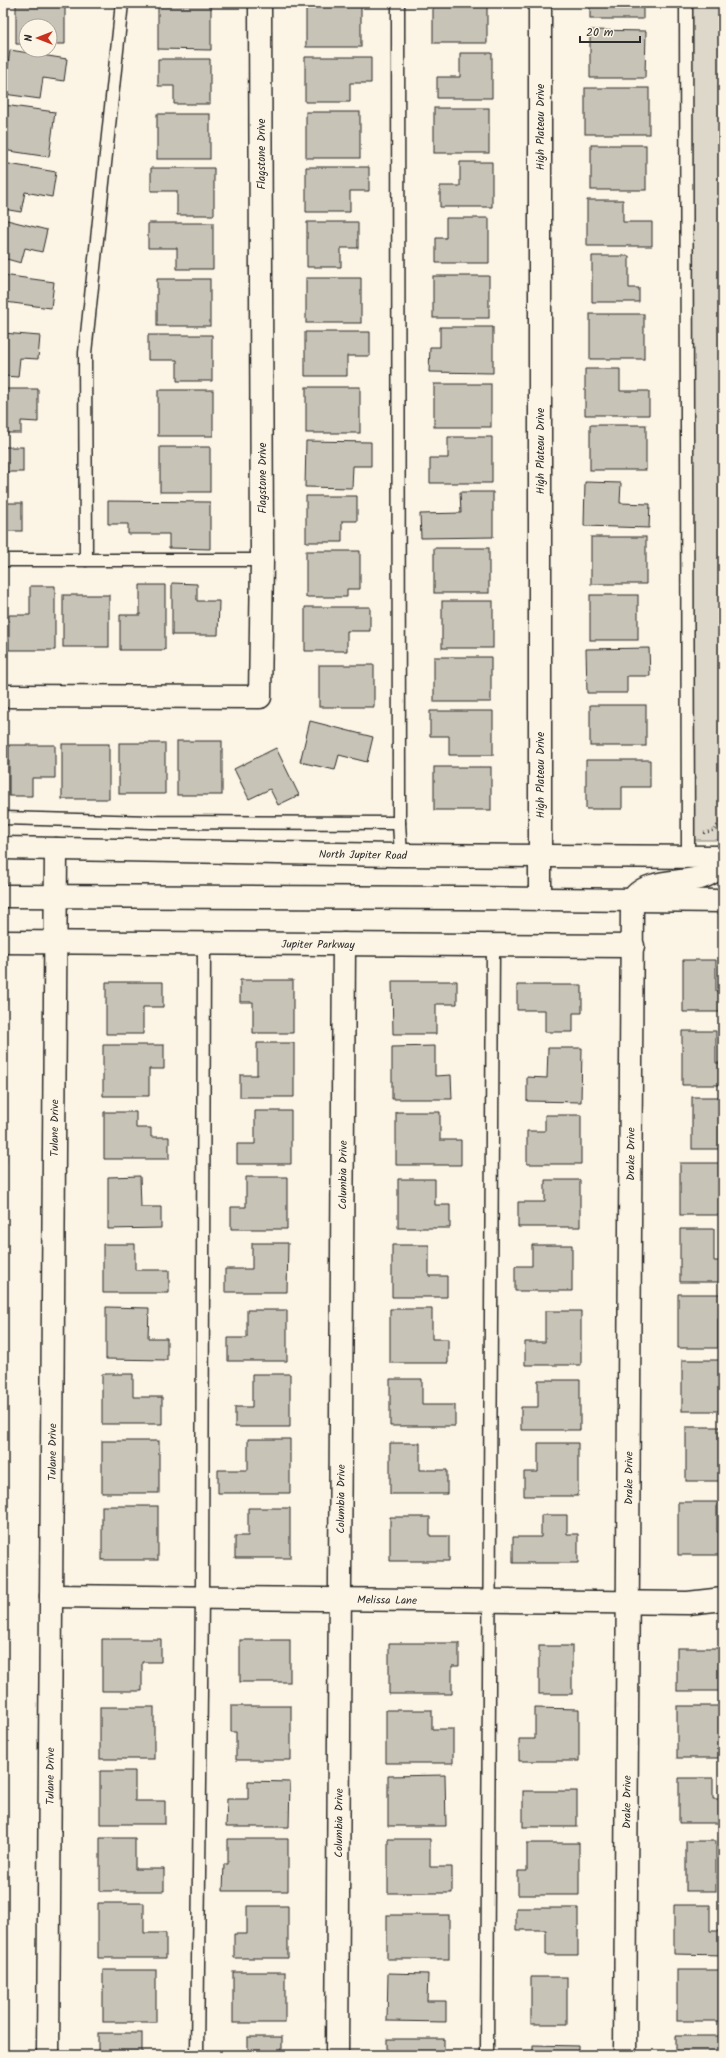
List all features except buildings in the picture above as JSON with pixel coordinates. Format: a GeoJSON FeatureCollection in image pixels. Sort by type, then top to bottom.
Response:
{"type":"FeatureCollection","features":[{"type":"Feature","properties":{"kind":"street","name":"Flagstone Drive"},"geometry":{"type":"LineString","coordinates":[[3,696],[260,697],[262,560],[260,3]]}},
{"type":"Feature","properties":{"kind":"street","name":"High Plateau Drive"},"geometry":{"type":"LineString","coordinates":[[540,3],[540,899]]}},
{"type":"Feature","properties":{"kind":"street","name":"North Jupiter Road"},"geometry":{"type":"LineString","coordinates":[[3,848],[401,855],[723,857]]}},
{"type":"Feature","properties":{"kind":"street","name":"Tulane Drive"},"geometry":{"type":"LineString","coordinates":[[48,2055],[56,849]]}},
{"type":"Feature","properties":{"kind":"street"},"geometry":{"type":"LineString","coordinates":[[632,901],[635,893],[647,887],[702,877],[723,866]]}},
{"type":"Feature","properties":{"kind":"street"},"geometry":{"type":"LineString","coordinates":[[3,896],[56,895],[723,901]]}},
{"type":"Feature","properties":{"kind":"street","name":"Drake Drive"},"geometry":{"type":"LineString","coordinates":[[624,2055],[633,946],[632,901]]}},
{"type":"Feature","properties":{"kind":"street","name":"Jupiter Parkway"},"geometry":{"type":"LineString","coordinates":[[3,942],[633,946]]}},
{"type":"Feature","properties":{"kind":"street","name":"Columbia Drive"},"geometry":{"type":"LineString","coordinates":[[337,2055],[339,1598],[345,1110],[344,944]]}},
{"type":"Feature","properties":{"kind":"street","name":"Melissa Lane"},"geometry":{"type":"LineString","coordinates":[[51,1596],[627,1601],[688,1603],[723,1599]]}},
{"type":"Feature","properties":{"kind":"lane"},"geometry":{"type":"LineString","coordinates":[[86,560],[85,354],[122,3]]}},
{"type":"Feature","properties":{"kind":"lane"},"geometry":{"type":"LineString","coordinates":[[398,3],[399,823],[401,855]]}},
{"type":"Feature","properties":{"kind":"lane"},"geometry":{"type":"LineString","coordinates":[[686,3],[688,856]]}},
{"type":"Feature","properties":{"kind":"lane"},"geometry":{"type":"LineString","coordinates":[[3,560],[262,560]]}},
{"type":"Feature","properties":{"kind":"lane"},"geometry":{"type":"LineString","coordinates":[[3,818],[159,822],[399,823]]}},
{"type":"Feature","properties":{"kind":"lane"},"geometry":{"type":"LineString","coordinates":[[197,2055],[202,1597],[204,943]]}},
{"type":"Feature","properties":{"kind":"lane"},"geometry":{"type":"LineString","coordinates":[[487,2055],[494,945]]}},
{"type":"Feature","properties":{"kind":"path"},"geometry":{"type":"LineString","coordinates":[[723,6],[723,36]]}},
{"type":"Feature","properties":{"kind":"path"},"geometry":{"type":"LineString","coordinates":[[714,829],[723,819]]}},
{"type":"Feature","properties":{"kind":"shaded area"},"geometry":{"type":"Polygon","coordinates":[[[689,3],[723,3],[723,840],[688,840],[689,3]]]}}]}
